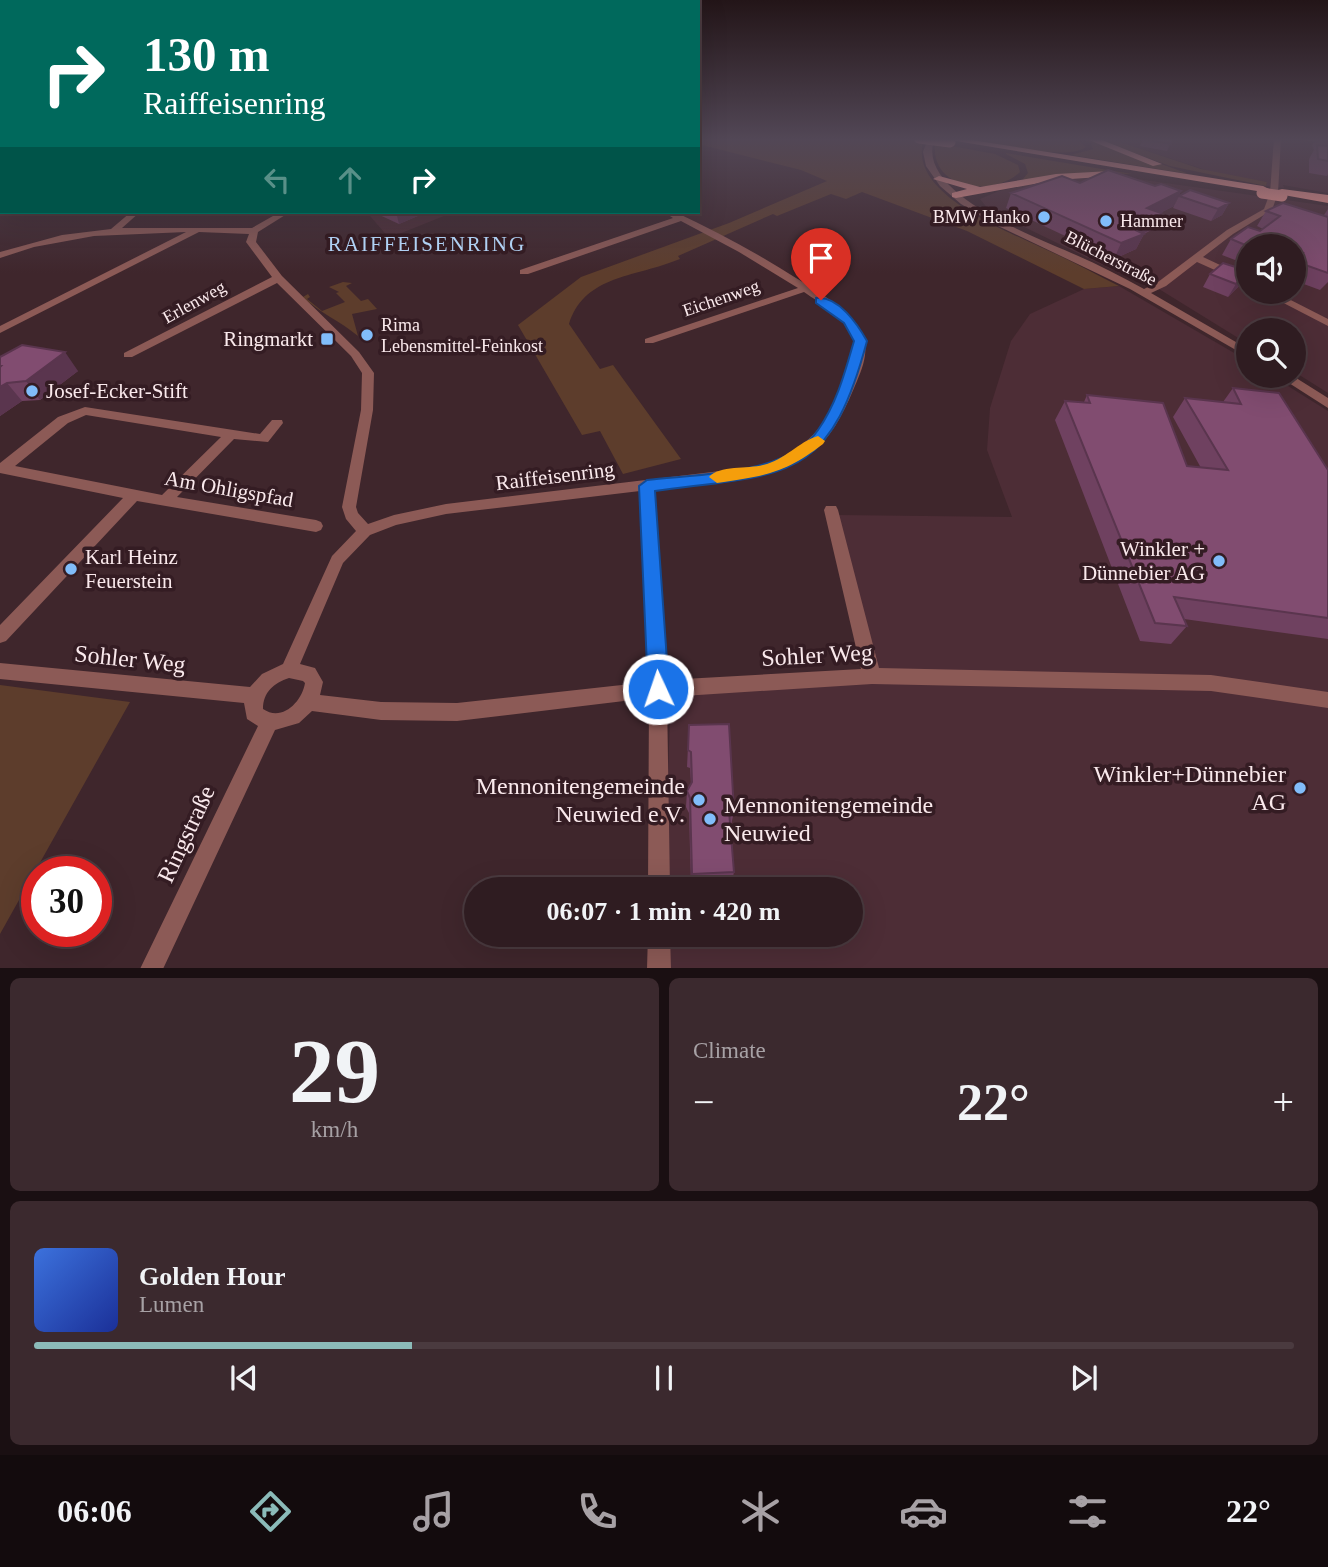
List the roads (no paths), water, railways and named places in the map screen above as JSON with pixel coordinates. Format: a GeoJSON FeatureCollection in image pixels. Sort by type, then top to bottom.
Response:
{"type":"FeatureCollection","features":[{"type":"Feature","properties":{"kind":"highway"},"geometry":{"type":"LineString","coordinates":[[950,183],[981,190],[1003,183]]}},
{"type":"Feature","properties":{"kind":"highway"},"geometry":{"type":"LineString","coordinates":[[956,195],[1023,183]]}},
{"type":"Feature","properties":{"kind":"highway"},"geometry":{"type":"LineString","coordinates":[[1208,183],[1328,201]]}},
{"type":"Feature","properties":{"kind":"highway"},"geometry":{"type":"LineString","coordinates":[[1230,183],[1263,191]]}},
{"type":"Feature","properties":{"kind":"highway"},"geometry":{"type":"LineString","coordinates":[[980,211],[976,199],[981,190]]}},
{"type":"Feature","properties":{"kind":"street","name":"Blücherstraße"},"geometry":{"type":"LineString","coordinates":[[943,183],[980,211],[1143,293],[1236,347]]}},
{"type":"Feature","properties":{"kind":"street"},"geometry":{"type":"LineString","coordinates":[[1143,293],[1162,284],[1230,232],[1268,210],[1276,183]]}},
{"type":"Feature","properties":{"kind":"street"},"geometry":{"type":"LineString","coordinates":[[1268,210],[1280,214]]}},
{"type":"Feature","properties":{"kind":"street"},"geometry":{"type":"LineString","coordinates":[[115,229],[134,214]]}},
{"type":"Feature","properties":{"kind":"street"},"geometry":{"type":"LineString","coordinates":[[0,255],[52,238],[115,229],[254,231],[283,214]]}},
{"type":"Feature","properties":{"kind":"street","name":"Raiffeisenring"},"geometry":{"type":"LineString","coordinates":[[358,536],[394,520],[446,509],[763,471],[799,457],[823,435],[848,388],[861,341],[849,321],[761,261],[672,214]]}},
{"type":"Feature","properties":{"kind":"street"},"geometry":{"type":"LineString","coordinates":[[524,272],[682,218]]}},
{"type":"Feature","properties":{"kind":"street"},"geometry":{"type":"LineString","coordinates":[[0,330],[198,230]]}},
{"type":"Feature","properties":{"kind":"street"},"geometry":{"type":"LineString","coordinates":[[254,231],[252,248],[278,278],[355,354],[368,373],[367,411],[349,507],[358,536],[337,560],[289,670]]}},
{"type":"Feature","properties":{"kind":"street"},"geometry":{"type":"LineString","coordinates":[[1197,258],[1236,276]]}},
{"type":"Feature","properties":{"kind":"street","name":"Erlenweg"},"geometry":{"type":"LineString","coordinates":[[128,355],[278,278]]}},
{"type":"Feature","properties":{"kind":"street","name":"Eichenweg"},"geometry":{"type":"LineString","coordinates":[[649,341],[804,289]]}},
{"type":"Feature","properties":{"kind":"street"},"geometry":{"type":"LineString","coordinates":[[1291,304],[1328,323]]}},
{"type":"Feature","properties":{"kind":"street"},"geometry":{"type":"LineString","coordinates":[[1303,388],[1328,404]]}},
{"type":"Feature","properties":{"kind":"street"},"geometry":{"type":"LineString","coordinates":[[1,468],[62,420],[85,411],[263,439],[277,423]]}},
{"type":"Feature","properties":{"kind":"street"},"geometry":{"type":"LineString","coordinates":[[166,499],[231,434]]}},
{"type":"Feature","properties":{"kind":"street","name":"Am Ohligspfad"},"geometry":{"type":"LineString","coordinates":[[1,468],[134,495],[316,526]]}},
{"type":"Feature","properties":{"kind":"street"},"geometry":{"type":"LineString","coordinates":[[647,486],[658,689],[659,877]]}},
{"type":"Feature","properties":{"kind":"street","name":"Am Ohligspfad"},"geometry":{"type":"LineString","coordinates":[[0,636],[134,495]]}},
{"type":"Feature","properties":{"kind":"street"},"geometry":{"type":"LineString","coordinates":[[831,510],[872,676]]}},
{"type":"Feature","properties":{"kind":"street"},"geometry":{"type":"LineString","coordinates":[[289,670],[309,674],[314,682],[309,702],[291,718],[269,722],[254,713],[254,696],[268,679],[289,670]]}},
{"type":"Feature","properties":{"kind":"street","name":"Sohler Weg"},"geometry":{"type":"LineString","coordinates":[[0,671],[254,696]]}},
{"type":"Feature","properties":{"kind":"street","name":"Sohler Weg"},"geometry":{"type":"LineString","coordinates":[[309,702],[381,711],[457,712],[658,689],[872,676],[1211,682],[1328,700]]}},
{"type":"Feature","properties":{"kind":"street","name":"Ringstraße"},"geometry":{"type":"LineString","coordinates":[[151,968],[269,722]]}},
{"type":"Feature","properties":{"kind":"street"},"geometry":{"type":"LineString","coordinates":[[659,947],[659,968]]}},
{"type":"Feature","properties":{"kind":"place","name":"BMW Hanko"},"geometry":{"type":"Point","coordinates":[1044,217]}},
{"type":"Feature","properties":{"kind":"place","name":"Hammer"},"geometry":{"type":"Point","coordinates":[1106,221]}},
{"type":"Feature","properties":{"kind":"place","name":"Rima Lebensmittel-Feinkost"},"geometry":{"type":"Point","coordinates":[367,335]}},
{"type":"Feature","properties":{"kind":"place","name":"Ringmarkt"},"geometry":{"type":"Point","coordinates":[327,339]}},
{"type":"Feature","properties":{"kind":"place","name":"Josef-Ecker-Stift"},"geometry":{"type":"Point","coordinates":[32,391]}},
{"type":"Feature","properties":{"kind":"place","name":"Winkler + Dünnebier AG"},"geometry":{"type":"Point","coordinates":[1219,561]}},
{"type":"Feature","properties":{"kind":"place","name":"Karl Heinz Feuerstein"},"geometry":{"type":"Point","coordinates":[71,569]}},
{"type":"Feature","properties":{"kind":"place","name":"Winkler+Dünnebier AG"},"geometry":{"type":"Point","coordinates":[1300,788]}},
{"type":"Feature","properties":{"kind":"place","name":"Mennonitengemeinde Neuwied e.V."},"geometry":{"type":"Point","coordinates":[699,800]}},
{"type":"Feature","properties":{"kind":"place","name":"Mennonitengemeinde Neuwied"},"geometry":{"type":"Point","coordinates":[710,819]}},
{"type":"Feature","properties":{"kind":"district","name":"RAIFFEISENRING"},"geometry":{"type":"Point","coordinates":[427,244]}}]}
